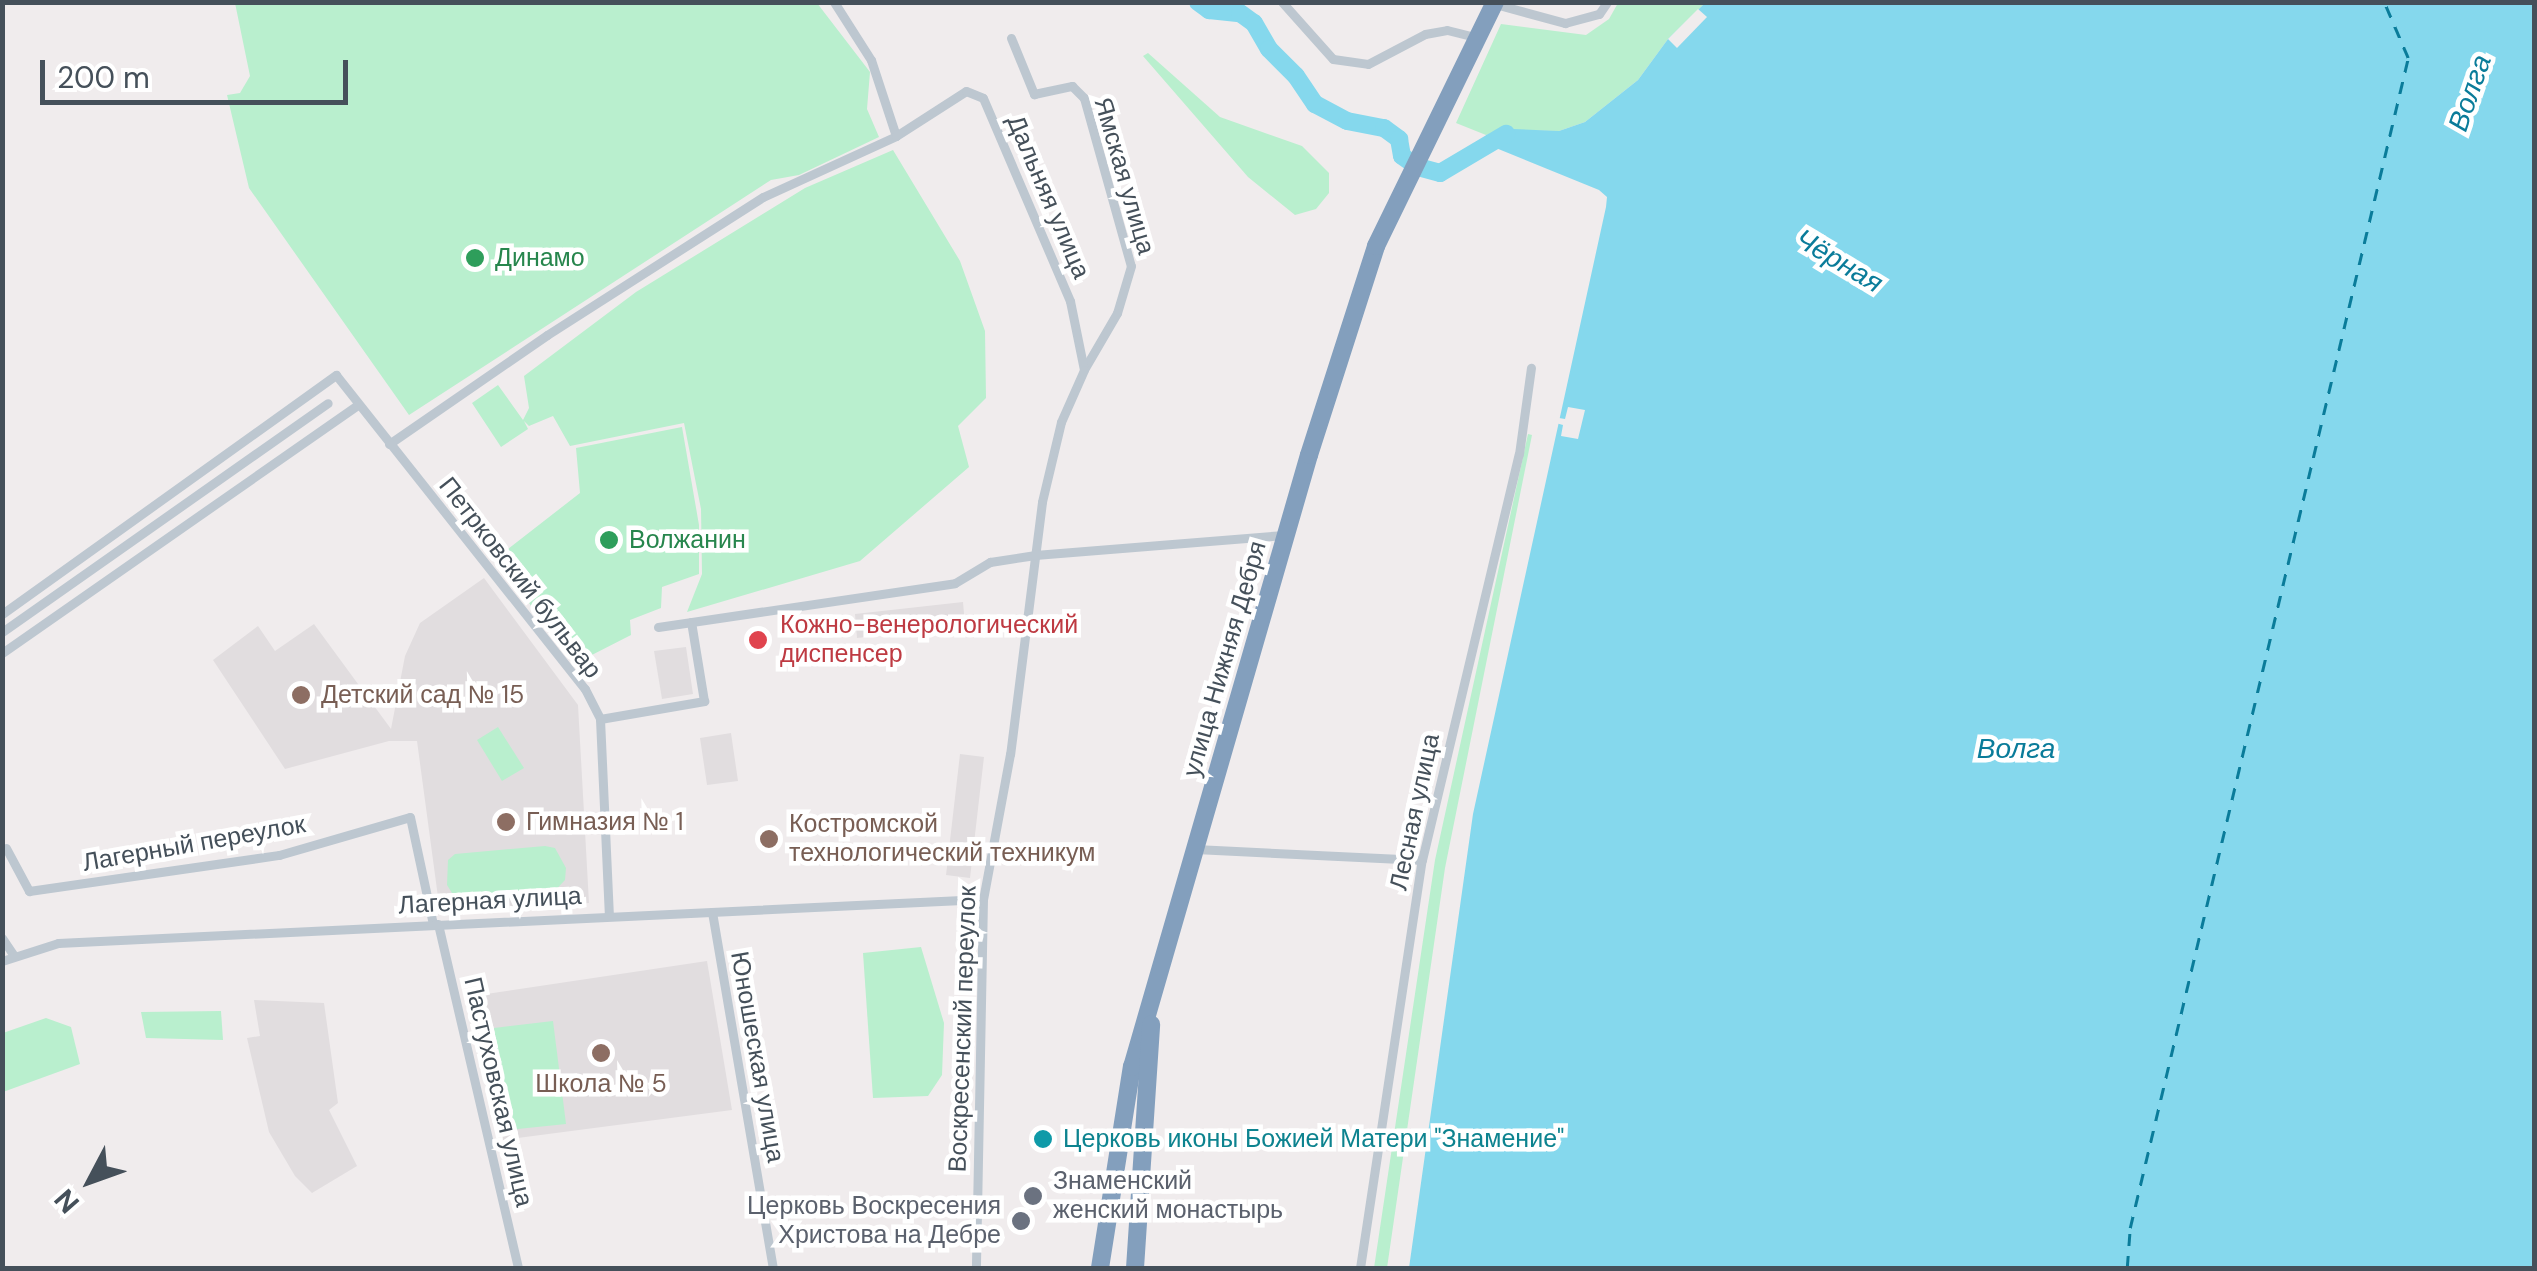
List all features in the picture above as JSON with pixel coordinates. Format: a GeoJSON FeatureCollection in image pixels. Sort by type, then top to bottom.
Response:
{"type":"FeatureCollection","features":[{"type":"Feature","properties":{"kind":"highway","name":"улица Нижняя Дебря"},"geometry":{"type":"LineString","coordinates":[[1100,1268],[1120,1124],[1154,983],[1376,246],[1493,3]]}},
{"type":"Feature","properties":{"kind":"highway"},"geometry":{"type":"LineString","coordinates":[[1134,1268],[1154,983]]}},
{"type":"Feature","properties":{"kind":"street"},"geometry":{"type":"LineString","coordinates":[[834,2],[871,60],[896,136]]}},
{"type":"Feature","properties":{"kind":"street"},"geometry":{"type":"LineString","coordinates":[[1282,2],[1333,59],[1368,64],[1425,34],[1447,30],[1478,38]]}},
{"type":"Feature","properties":{"kind":"street"},"geometry":{"type":"LineString","coordinates":[[1493,3],[1564,23],[1578,23],[1599,14],[1606,2]]}},
{"type":"Feature","properties":{"kind":"street","name":"Ямская улица"},"geometry":{"type":"LineString","coordinates":[[1011,38],[1034,94],[1072,86],[1084,98],[1131,266],[1117,313],[1084,370]]}},
{"type":"Feature","properties":{"kind":"street","name":"Дальняя улица"},"geometry":{"type":"LineString","coordinates":[[389,444],[547,335],[763,197],[896,136],[966,90],[983,98],[1070,300],[1084,370]]}},
{"type":"Feature","properties":{"kind":"street","name":"Лесная улица"},"geometry":{"type":"LineString","coordinates":[[1360,1268],[1422,860],[1519,454],[1531,368]]}},
{"type":"Feature","properties":{"kind":"street"},"geometry":{"type":"LineString","coordinates":[[1035,555],[1061,422],[1084,370]]}},
{"type":"Feature","properties":{"kind":"street","name":"Петрковский бульвар"},"geometry":{"type":"LineString","coordinates":[[2,614],[336,376],[585,689],[600,719],[609,914]]}},
{"type":"Feature","properties":{"kind":"street"},"geometry":{"type":"LineString","coordinates":[[2,632],[328,404]]}},
{"type":"Feature","properties":{"kind":"street"},"geometry":{"type":"LineString","coordinates":[[2,654],[358,405]]}},
{"type":"Feature","properties":{"kind":"street"},"geometry":{"type":"LineString","coordinates":[[658,627],[955,583],[990,562],[1035,555],[1288,534]]}},
{"type":"Feature","properties":{"kind":"street","name":"Воскресенский переулок"},"geometry":{"type":"LineString","coordinates":[[976,1268],[983,900],[1010,754],[1035,555]]}},
{"type":"Feature","properties":{"kind":"street"},"geometry":{"type":"LineString","coordinates":[[600,719],[704,701],[691,622]]}},
{"type":"Feature","properties":{"kind":"street","name":"Лагерный переулок"},"geometry":{"type":"LineString","coordinates":[[6,848],[29,890],[278,855],[410,818]]}},
{"type":"Feature","properties":{"kind":"street","name":"Пастуховская улица"},"geometry":{"type":"LineString","coordinates":[[410,818],[518,1268]]}},
{"type":"Feature","properties":{"kind":"street"},"geometry":{"type":"LineString","coordinates":[[1195,848],[1422,860]]}},
{"type":"Feature","properties":{"kind":"street","name":"Лагерная улица"},"geometry":{"type":"LineString","coordinates":[[2,961],[58,943],[609,914],[983,900]]}},
{"type":"Feature","properties":{"kind":"street","name":"Юношеская улица"},"geometry":{"type":"LineString","coordinates":[[712,912],[772,1268]]}},
{"type":"Feature","properties":{"kind":"street"},"geometry":{"type":"LineString","coordinates":[[2,938],[14,956]]}},
{"type":"Feature","properties":{"kind":"shaded area","name":"Гимназия № 1"},"geometry":{"type":"Polygon","coordinates":[[[484,578],[578,705],[589,903],[440,912],[417,741],[389,741],[285,769],[213,660],[258,626],[275,651],[314,624],[391,729],[405,656],[420,623],[484,578]]]}},
{"type":"Feature","properties":{"kind":"shaded area"},"geometry":{"type":"Polygon","coordinates":[[[963,602],[965,625],[857,638],[855,614],[963,602]]]}},
{"type":"Feature","properties":{"kind":"shaded area"},"geometry":{"type":"Polygon","coordinates":[[[686,647],[693,694],[662,699],[654,651],[686,647]]]}},
{"type":"Feature","properties":{"kind":"shaded area"},"geometry":{"type":"Polygon","coordinates":[[[731,733],[738,781],[707,785],[700,738],[731,733]]]}},
{"type":"Feature","properties":{"kind":"shaded area"},"geometry":{"type":"Polygon","coordinates":[[[960,754],[984,757],[970,878],[946,875],[960,754]]]}},
{"type":"Feature","properties":{"kind":"shaded area","name":"Школа № 5"},"geometry":{"type":"Polygon","coordinates":[[[707,961],[732,1110],[503,1140],[466,997],[707,961]]]}},
{"type":"Feature","properties":{"kind":"shaded area"},"geometry":{"type":"Polygon","coordinates":[[[254,1000],[324,1003],[338,1103],[329,1110],[357,1166],[312,1193],[295,1176],[269,1132],[247,1038],[260,1036],[254,1000]]]}},
{"type":"Feature","properties":{"kind":"green space","name":"Динамо"},"geometry":{"type":"Polygon","coordinates":[[[235,3],[817,3],[870,72],[867,109],[879,137],[799,175],[771,180],[409,415],[249,188],[227,95],[240,93],[250,76],[235,3]]]}},
{"type":"Feature","properties":{"kind":"green space"},"geometry":{"type":"Polygon","coordinates":[[[1618,3],[1705,3],[1668,39],[1638,80],[1585,122],[1559,131],[1499,130],[1486,135],[1456,123],[1501,24],[1586,35],[1609,19],[1618,3]]]}},
{"type":"Feature","properties":{"kind":"green space"},"geometry":{"type":"Polygon","coordinates":[[[1148,53],[1220,117],[1302,146],[1329,173],[1329,193],[1316,209],[1295,215],[1248,177],[1143,56],[1148,53]]]}},
{"type":"Feature","properties":{"kind":"green space"},"geometry":{"type":"Polygon","coordinates":[[[893,150],[960,261],[985,331],[986,398],[958,426],[969,467],[860,561],[687,612],[702,574],[701,509],[684,423],[570,446],[553,416],[529,426],[524,421],[528,429],[501,447],[472,403],[498,385],[523,420],[529,408],[524,376],[636,292],[805,188],[893,150]]]}},
{"type":"Feature","properties":{"kind":"green space","name":"Волжанин"},"geometry":{"type":"Polygon","coordinates":[[[682,427],[699,525],[699,574],[662,587],[661,608],[630,620],[631,635],[582,660],[546,616],[533,609],[499,556],[580,493],[576,448],[682,427]]]}},
{"type":"Feature","properties":{"kind":"green space"},"geometry":{"type":"Polygon","coordinates":[[[1528,434],[1532,435],[1445,868],[1387,1268],[1374,1268],[1435,860],[1528,434]]]}},
{"type":"Feature","properties":{"kind":"green space"},"geometry":{"type":"Polygon","coordinates":[[[498,727],[524,768],[502,781],[477,740],[498,727]]]}},
{"type":"Feature","properties":{"kind":"green space"},"geometry":{"type":"Polygon","coordinates":[[[555,848],[566,868],[565,880],[551,895],[471,901],[452,893],[447,885],[448,860],[455,854],[555,848]]]}},
{"type":"Feature","properties":{"kind":"green space"},"geometry":{"type":"Polygon","coordinates":[[[921,947],[944,1023],[942,1075],[928,1096],[873,1098],[863,953],[921,947]]]}},
{"type":"Feature","properties":{"kind":"green space"},"geometry":{"type":"Polygon","coordinates":[[[221,1011],[223,1040],[146,1038],[141,1012],[221,1011]]]}},
{"type":"Feature","properties":{"kind":"green space"},"geometry":{"type":"Polygon","coordinates":[[[46,1018],[71,1027],[80,1064],[3,1092],[3,1033],[46,1018]]]}},
{"type":"Feature","properties":{"kind":"green space"},"geometry":{"type":"Polygon","coordinates":[[[553,1021],[566,1124],[508,1130],[494,1028],[553,1021]]]}},
{"type":"Feature","properties":{"kind":"water","name":"Волга"},"geometry":{"type":"Polygon","coordinates":[[[1705,3],[2534,3],[2534,1268],[1409,1268],[1473,814],[1607,197],[1599,190],[1491,146],[1485,142],[1486,135],[1512,129],[1559,131],[1585,122],[1638,80],[1668,39],[1705,3]]]}},
{"type":"Feature","properties":{"kind":"pier"},"geometry":{"type":"Polygon","coordinates":[[[1698,9],[1707,17],[1677,48],[1668,39],[1698,9]]]}},
{"type":"Feature","properties":{"kind":"pier"},"geometry":{"type":"Polygon","coordinates":[[[1568,407],[1585,410],[1578,439],[1561,436],[1563,425],[1552,422],[1553,417],[1565,419],[1568,407]]]}},
{"type":"Feature","properties":{"kind":"waterway","name":"Чёрная"},"geometry":{"type":"LineString","coordinates":[[1198,2],[1209,10],[1240,13],[1254,23],[1269,49],[1296,76],[1315,104],[1347,121],[1384,128],[1399,139],[1402,156],[1418,167],[1440,173],[1506,134]]}},
{"type":"Feature","properties":{"kind":"ferry route"},"geometry":{"type":"LineString","coordinates":[[2127,1268],[2130,1228],[2408,58],[2384,2]]}},
{"type":"Feature","properties":{"kind":"place","name":"Динамо"},"geometry":{"type":"Point","coordinates":[475,258]}},
{"type":"Feature","properties":{"kind":"place","name":"Волжанин"},"geometry":{"type":"Point","coordinates":[609,540]}},
{"type":"Feature","properties":{"kind":"place","name":"Кожно-венерологический диспенсер"},"geometry":{"type":"Point","coordinates":[758,640]}},
{"type":"Feature","properties":{"kind":"place","name":"Детский сад № 15"},"geometry":{"type":"Point","coordinates":[301,695]}},
{"type":"Feature","properties":{"kind":"place","name":"Гимназия № 1"},"geometry":{"type":"Point","coordinates":[506,822]}},
{"type":"Feature","properties":{"kind":"place","name":"Костромской технологический техникум"},"geometry":{"type":"Point","coordinates":[769,839]}},
{"type":"Feature","properties":{"kind":"place","name":"Школа № 5"},"geometry":{"type":"Point","coordinates":[601,1053]}},
{"type":"Feature","properties":{"kind":"place","name":"Церковь иконы Божией Матери \"Знамение\""},"geometry":{"type":"Point","coordinates":[1043,1139]}},
{"type":"Feature","properties":{"kind":"place","name":"Знаменский женский монастырь"},"geometry":{"type":"Point","coordinates":[1033,1196]}},
{"type":"Feature","properties":{"kind":"place","name":"Церковь Воскресения Христова на Дебре"},"geometry":{"type":"Point","coordinates":[1021,1221]}}]}
